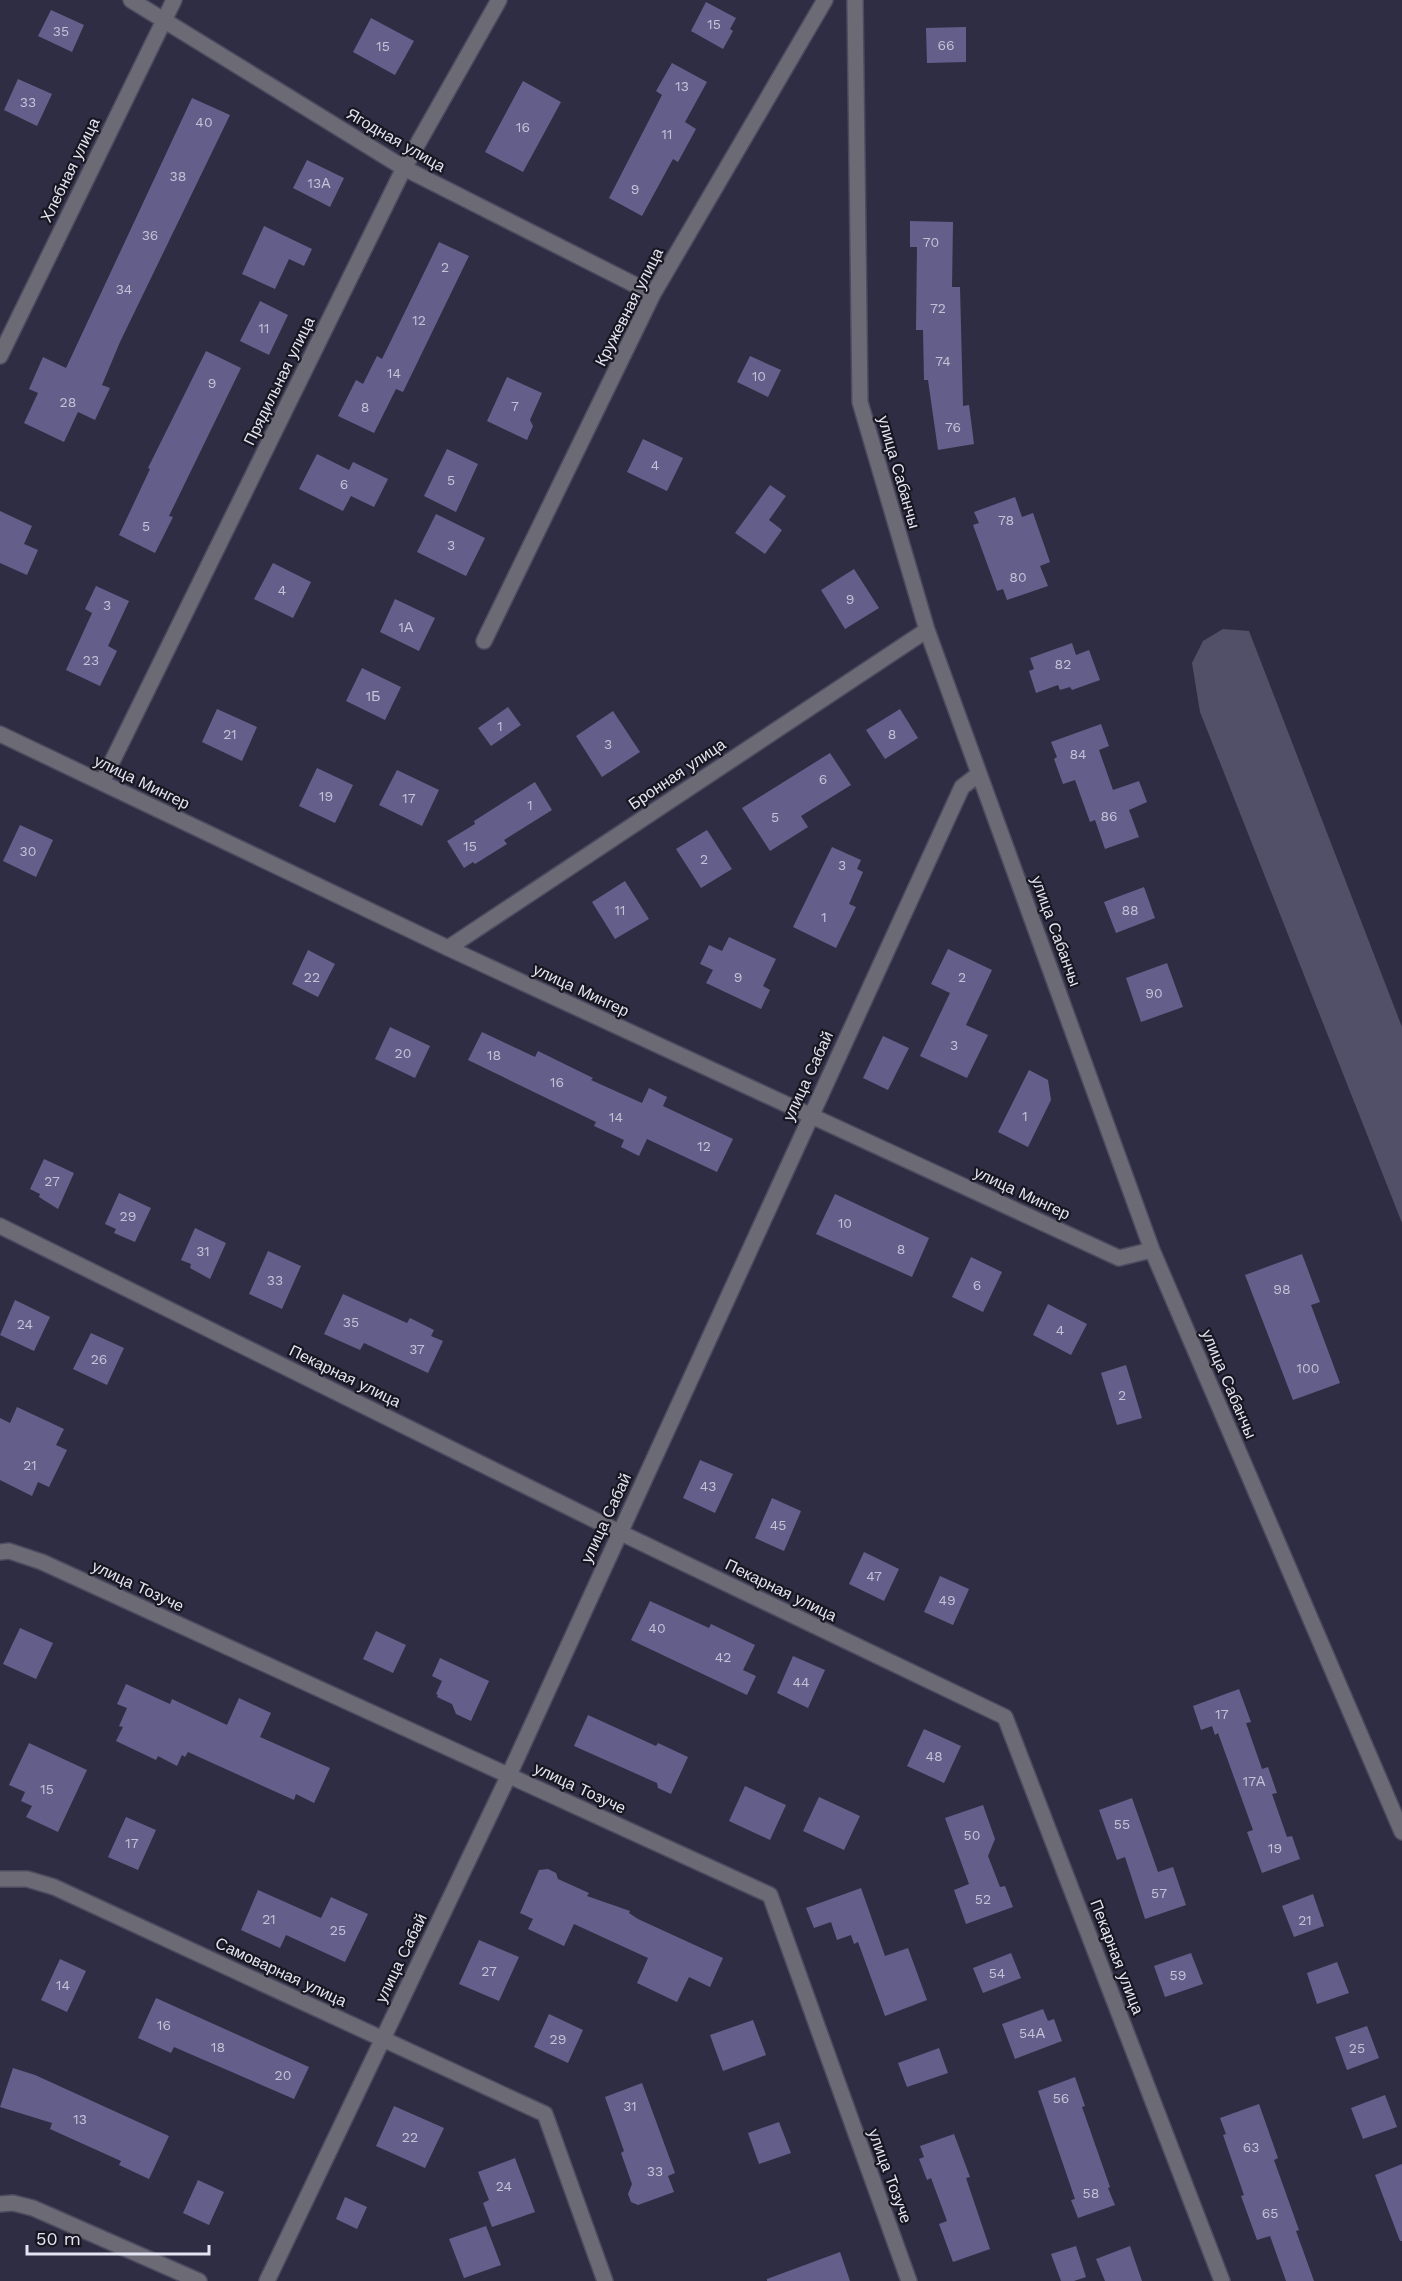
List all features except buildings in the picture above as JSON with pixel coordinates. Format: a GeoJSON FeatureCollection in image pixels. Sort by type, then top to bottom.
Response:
{"type":"FeatureCollection","features":[{"type":"Feature","properties":{"kind":"street","name":"Ягодная улица"},"geometry":{"type":"LineString","coordinates":[[131,0],[164,18],[404,168],[653,294]]}},
{"type":"Feature","properties":{"kind":"street","name":"Хлебная улица"},"geometry":{"type":"LineString","coordinates":[[0,356],[174,0]]}},
{"type":"Feature","properties":{"kind":"street","name":"Прядильная улица"},"geometry":{"type":"LineString","coordinates":[[102,783],[404,168],[499,0]]}},
{"type":"Feature","properties":{"kind":"street","name":"Кружевная улица"},"geometry":{"type":"LineString","coordinates":[[484,641],[653,294],[825,0]]}},
{"type":"Feature","properties":{"kind":"street","name":"улица Сабанчы"},"geometry":{"type":"LineString","coordinates":[[855,0],[860,402],[927,630],[1152,1250],[1402,1832]]}},
{"type":"Feature","properties":{"kind":"street","name":"Бронная улица"},"geometry":{"type":"LineString","coordinates":[[448,948],[927,630]]}},
{"type":"Feature","properties":{"kind":"street","name":"улица Мингер"},"geometry":{"type":"LineString","coordinates":[[0,734],[448,948],[1119,1258],[1152,1250]]}},
{"type":"Feature","properties":{"kind":"street","name":"улица Сабай"},"geometry":{"type":"LineString","coordinates":[[267,2281],[509,1775],[962,786],[980,774]]}},
{"type":"Feature","properties":{"kind":"street","name":"Пекарная улица"},"geometry":{"type":"LineString","coordinates":[[0,1226],[619,1532],[1005,1717],[1222,2281]]}},
{"type":"Feature","properties":{"kind":"street","name":"улица Тозуче"},"geometry":{"type":"LineString","coordinates":[[0,1552],[9,1551],[42,1562],[770,1895],[909,2281]]}},
{"type":"Feature","properties":{"kind":"street","name":"Самоварная улица"},"geometry":{"type":"LineString","coordinates":[[0,1880],[27,1879],[54,1887],[545,2114],[604,2281]]}},
{"type":"Feature","properties":{"kind":"street"},"geometry":{"type":"LineString","coordinates":[[0,2204],[13,2203],[33,2208],[200,2281]]}},
{"type":"Feature","properties":{"kind":"shaded area"},"geometry":{"type":"Polygon","coordinates":[[[1223,629],[1249,631],[1402,1027],[1402,1223],[1200,712],[1192,663],[1203,641],[1223,629]]]}}]}
